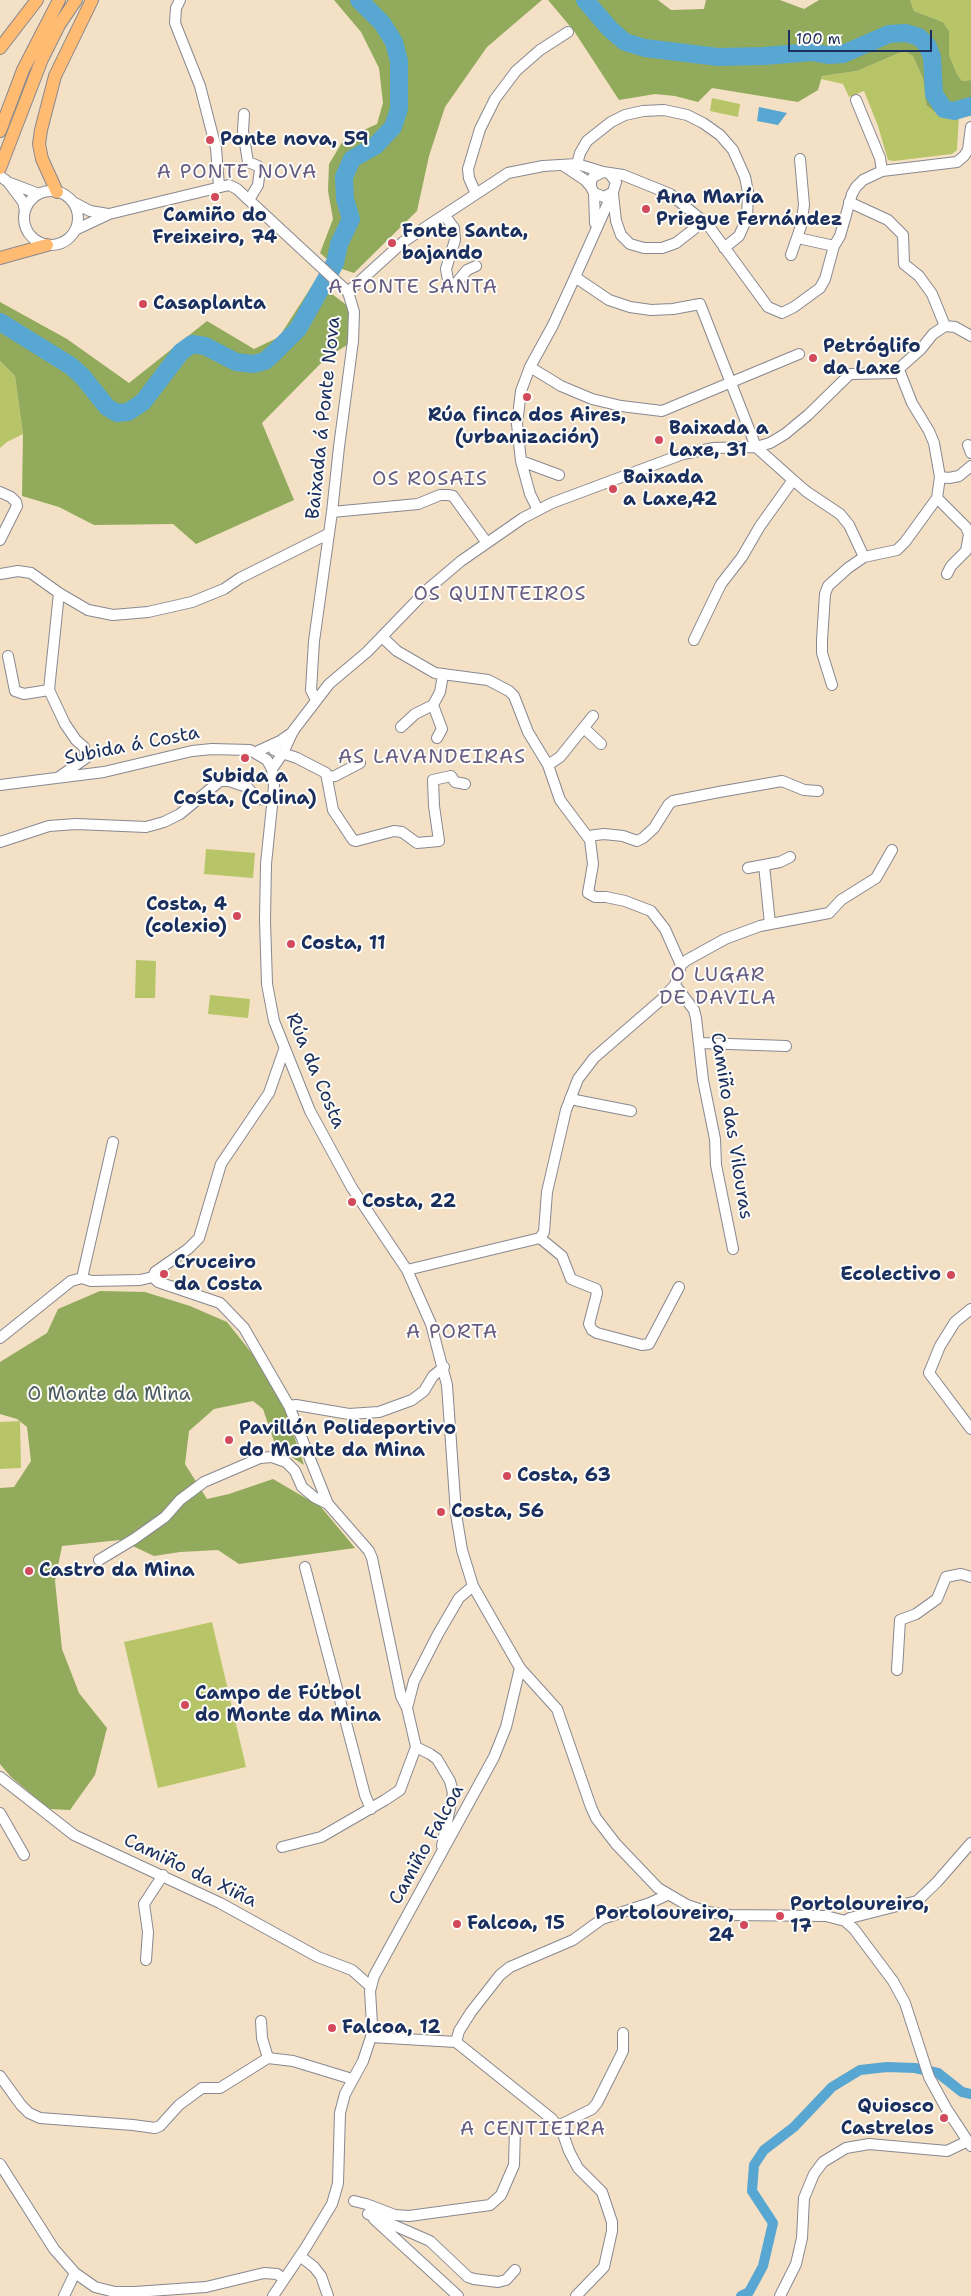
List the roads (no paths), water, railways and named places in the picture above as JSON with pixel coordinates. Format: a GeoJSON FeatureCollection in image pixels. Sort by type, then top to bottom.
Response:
{"type":"FeatureCollection","features":[{"type":"Feature","properties":{"kind":"main road"},"geometry":{"type":"LineString","coordinates":[[0,48],[37,0]]}},
{"type":"Feature","properties":{"kind":"main road"},"geometry":{"type":"LineString","coordinates":[[0,131],[23,70],[43,27],[59,0]]}},
{"type":"Feature","properties":{"kind":"main road"},"geometry":{"type":"LineString","coordinates":[[3,176],[42,59],[59,25],[76,0]]}},
{"type":"Feature","properties":{"kind":"main road"},"geometry":{"type":"LineString","coordinates":[[57,192],[42,159],[41,130],[55,76],[92,0]]}},
{"type":"Feature","properties":{"kind":"main road"},"geometry":{"type":"LineString","coordinates":[[0,258],[47,245]]}},
{"type":"Feature","properties":{"kind":"street"},"geometry":{"type":"LineString","coordinates":[[3,176],[23,202],[25,211],[24,222],[28,232],[36,241],[47,245],[65,241],[76,230],[109,214],[198,194],[219,186],[216,148],[200,86],[175,23],[176,8],[180,0]]}},
{"type":"Feature","properties":{"kind":"street"},"geometry":{"type":"LineString","coordinates":[[476,194],[469,178],[468,169],[480,129],[496,99],[516,71],[540,50],[568,32]]}},
{"type":"Feature","properties":{"kind":"street"},"geometry":{"type":"LineString","coordinates":[[856,100],[867,123],[882,171]]}},
{"type":"Feature","properties":{"kind":"street"},"geometry":{"type":"LineString","coordinates":[[577,164],[580,153],[587,141],[611,122],[626,115],[643,111],[664,110],[687,115],[704,123],[720,135],[733,150],[745,177],[748,192],[747,218],[739,236],[724,248]]}},
{"type":"Feature","properties":{"kind":"street"},"geometry":{"type":"LineString","coordinates":[[244,114],[243,131],[246,157],[248,162],[258,166],[260,169],[258,185],[248,200]]}},
{"type":"Feature","properties":{"kind":"street"},"geometry":{"type":"LineString","coordinates":[[348,292],[404,242],[508,173],[543,166],[577,164],[623,175],[670,194],[708,226],[768,307],[782,313],[794,308],[820,288],[825,279],[834,246],[840,236],[849,202],[856,187],[863,180],[882,171],[957,162],[968,150],[971,127]]}},
{"type":"Feature","properties":{"kind":"street"},"geometry":{"type":"LineString","coordinates":[[791,255],[798,238],[804,205],[800,159]]}},
{"type":"Feature","properties":{"kind":"street"},"geometry":{"type":"LineString","coordinates":[[563,166],[586,180],[593,190],[604,197],[622,182],[634,181]]}},
{"type":"Feature","properties":{"kind":"street"},"geometry":{"type":"LineString","coordinates":[[595,229],[596,212],[593,177],[606,172]]}},
{"type":"Feature","properties":{"kind":"street"},"geometry":{"type":"LineString","coordinates":[[538,510],[527,486],[521,461],[517,424],[521,391],[530,367],[553,325],[608,203],[616,182],[606,172]]}},
{"type":"Feature","properties":{"kind":"street"},"geometry":{"type":"LineString","coordinates":[[3,176],[40,194]]}},
{"type":"Feature","properties":{"kind":"street","name":"Baixada á Ponte Nova"},"geometry":{"type":"LineString","coordinates":[[219,186],[229,185],[237,189],[348,292],[354,312],[353,341],[312,661],[311,690],[316,700]]}},
{"type":"Feature","properties":{"kind":"street"},"geometry":{"type":"LineString","coordinates":[[25,211],[31,201],[40,194],[57,192],[90,211],[109,214]]}},
{"type":"Feature","properties":{"kind":"street"},"geometry":{"type":"LineString","coordinates":[[612,192],[616,221],[621,235],[630,244],[644,248],[662,248],[676,244],[694,229],[696,215]]}},
{"type":"Feature","properties":{"kind":"street"},"geometry":{"type":"LineString","coordinates":[[72,201],[77,210],[76,230]]}},
{"type":"Feature","properties":{"kind":"street"},"geometry":{"type":"LineString","coordinates":[[849,202],[888,220],[903,235],[904,264],[919,276],[932,294],[945,326]]}},
{"type":"Feature","properties":{"kind":"street"},"geometry":{"type":"LineString","coordinates":[[445,216],[454,228],[455,240],[446,269],[448,280],[453,287],[467,270],[476,266]]}},
{"type":"Feature","properties":{"kind":"street"},"geometry":{"type":"LineString","coordinates":[[798,238],[834,246]]}},
{"type":"Feature","properties":{"kind":"street"},"geometry":{"type":"LineString","coordinates":[[575,277],[610,300],[630,307],[651,310],[673,309],[700,304],[756,447],[807,492],[840,514],[849,525],[864,558]]}},
{"type":"Feature","properties":{"kind":"street"},"geometry":{"type":"LineString","coordinates":[[269,765],[279,748],[335,678],[367,652],[428,589],[487,542],[538,510],[683,454],[714,448],[756,447],[770,443],[785,434],[850,374],[886,374],[899,370],[933,334],[945,326],[955,327],[971,336]]}},
{"type":"Feature","properties":{"kind":"street"},"geometry":{"type":"LineString","coordinates":[[530,367],[561,386],[592,399],[621,406],[662,411],[800,354]]}},
{"type":"Feature","properties":{"kind":"street"},"geometry":{"type":"LineString","coordinates":[[832,686],[822,653],[825,594],[832,582],[848,568],[864,558],[897,550],[937,498],[940,477],[929,431],[912,403],[899,370]]}},
{"type":"Feature","properties":{"kind":"street"},"geometry":{"type":"LineString","coordinates":[[521,461],[559,475]]}},
{"type":"Feature","properties":{"kind":"street"},"geometry":{"type":"LineString","coordinates":[[940,477],[959,476],[971,466]]}},
{"type":"Feature","properties":{"kind":"street"},"geometry":{"type":"LineString","coordinates":[[694,640],[721,584],[742,557],[760,526],[793,480]]}},
{"type":"Feature","properties":{"kind":"street"},"geometry":{"type":"LineString","coordinates":[[0,492],[11,497],[16,506],[0,540]]}},
{"type":"Feature","properties":{"kind":"street"},"geometry":{"type":"LineString","coordinates":[[332,512],[418,504],[440,495],[448,495],[453,496],[487,542]]}},
{"type":"Feature","properties":{"kind":"street"},"geometry":{"type":"LineString","coordinates":[[937,498],[966,527],[969,534],[969,550],[951,566],[947,574]]}},
{"type":"Feature","properties":{"kind":"street"},"geometry":{"type":"LineString","coordinates":[[0,574],[18,571],[31,573],[59,593],[88,610],[113,615],[148,612],[192,602],[224,589],[240,578],[328,534]]}},
{"type":"Feature","properties":{"kind":"street"},"geometry":{"type":"LineString","coordinates":[[58,778],[86,758],[86,751],[65,724],[49,690],[59,593]]}},
{"type":"Feature","properties":{"kind":"street"},"geometry":{"type":"LineString","coordinates":[[382,637],[397,651],[435,673],[488,680],[509,691],[514,696],[528,732],[548,765],[560,800],[588,836],[593,864],[588,892],[595,897],[625,901],[651,911],[665,929],[681,966]]}},
{"type":"Feature","properties":{"kind":"street"},"geometry":{"type":"LineString","coordinates":[[8,656],[15,691],[24,694],[49,690]]}},
{"type":"Feature","properties":{"kind":"street"},"geometry":{"type":"LineString","coordinates":[[401,727],[415,714],[433,705],[442,683],[443,675]]}},
{"type":"Feature","properties":{"kind":"street"},"geometry":{"type":"LineString","coordinates":[[433,705],[442,729],[436,738]]}},
{"type":"Feature","properties":{"kind":"street"},"geometry":{"type":"LineString","coordinates":[[548,765],[560,757],[593,716]]}},
{"type":"Feature","properties":{"kind":"street"},"geometry":{"type":"LineString","coordinates":[[584,728],[601,744]]}},
{"type":"Feature","properties":{"kind":"street","name":"Subida á Costa"},"geometry":{"type":"LineString","coordinates":[[0,784],[120,769],[199,750],[242,748],[256,752],[269,765]]}},
{"type":"Feature","properties":{"kind":"street"},"geometry":{"type":"LineString","coordinates":[[256,752],[279,748],[323,771],[327,777],[333,810],[353,840],[356,841],[394,831],[402,832],[417,842],[438,841],[433,780],[452,776],[455,782],[465,784]]}},
{"type":"Feature","properties":{"kind":"street"},"geometry":{"type":"LineString","coordinates":[[327,777],[335,776],[360,763]]}},
{"type":"Feature","properties":{"kind":"street","name":"Rúa da Costa"},"geometry":{"type":"LineString","coordinates":[[269,765],[274,786],[266,864],[266,967],[270,1004],[284,1050],[310,1111],[352,1188],[407,1270],[431,1324],[444,1367],[450,1417],[456,1514],[462,1550],[473,1586],[520,1668],[557,1709],[568,1735],[596,1818],[627,1856],[667,1895],[686,1905],[719,1914],[826,1916],[845,1921]]}},
{"type":"Feature","properties":{"kind":"street"},"geometry":{"type":"LineString","coordinates":[[0,842],[49,826],[76,824],[131,828],[155,824],[180,814],[220,781],[230,781],[247,787],[258,799],[272,800]]}},
{"type":"Feature","properties":{"kind":"street"},"geometry":{"type":"LineString","coordinates":[[588,836],[604,834],[622,836],[637,841],[654,828],[668,804],[673,801],[718,792],[782,781],[804,790],[818,791]]}},
{"type":"Feature","properties":{"kind":"street"},"geometry":{"type":"LineString","coordinates":[[407,1270],[540,1238],[544,1232],[547,1192],[570,1099],[578,1080],[594,1058],[675,985],[681,966],[702,951],[725,939],[770,924],[829,913],[841,900],[876,878],[892,850]]}},
{"type":"Feature","properties":{"kind":"street"},"geometry":{"type":"LineString","coordinates":[[748,868],[780,862],[790,857]]}},
{"type":"Feature","properties":{"kind":"street"},"geometry":{"type":"LineString","coordinates":[[764,865],[770,924]]}},
{"type":"Feature","properties":{"kind":"street","name":"Camiño das Vilouras"},"geometry":{"type":"LineString","coordinates":[[675,985],[694,1010],[700,1042],[702,1080],[715,1138],[716,1165],[733,1249]]}},
{"type":"Feature","properties":{"kind":"street"},"geometry":{"type":"LineString","coordinates":[[700,1042],[786,1046]]}},
{"type":"Feature","properties":{"kind":"street"},"geometry":{"type":"LineString","coordinates":[[153,1277],[154,1272],[188,1249],[199,1238],[221,1164],[269,1093],[284,1050]]}},
{"type":"Feature","properties":{"kind":"street"},"geometry":{"type":"LineString","coordinates":[[570,1099],[631,1111]]}},
{"type":"Feature","properties":{"kind":"street"},"geometry":{"type":"LineString","coordinates":[[82,1278],[112,1142]]}},
{"type":"Feature","properties":{"kind":"street"},"geometry":{"type":"LineString","coordinates":[[540,1238],[562,1256],[571,1279],[596,1289],[589,1324],[592,1330],[597,1333],[642,1345],[649,1344],[680,1287]]}},
{"type":"Feature","properties":{"kind":"street"},"geometry":{"type":"LineString","coordinates":[[0,1338],[62,1286],[82,1278],[92,1281],[140,1280],[153,1277]]}},
{"type":"Feature","properties":{"kind":"street"},"geometry":{"type":"LineString","coordinates":[[153,1277],[158,1282],[212,1298],[227,1309],[244,1328],[289,1406],[328,1504],[369,1551],[400,1689],[407,1708],[416,1748],[400,1790],[321,1838],[282,1847]]}},
{"type":"Feature","properties":{"kind":"street"},"geometry":{"type":"LineString","coordinates":[[971,1309],[955,1322],[940,1346],[929,1373],[971,1429]]}},
{"type":"Feature","properties":{"kind":"street"},"geometry":{"type":"LineString","coordinates":[[289,1406],[296,1405],[349,1414],[379,1412],[412,1400],[424,1391],[433,1376],[444,1367]]}},
{"type":"Feature","properties":{"kind":"street"},"geometry":{"type":"LineString","coordinates":[[98,1560],[134,1539],[165,1517],[180,1500],[204,1482],[260,1458],[272,1457],[286,1462],[295,1470],[302,1487],[314,1497],[328,1504]]}},
{"type":"Feature","properties":{"kind":"street"},"geometry":{"type":"LineString","coordinates":[[305,1567],[365,1795],[371,1809]]}},
{"type":"Feature","properties":{"kind":"street"},"geometry":{"type":"LineString","coordinates":[[897,1670],[900,1620],[916,1614],[937,1599],[946,1577],[961,1574],[971,1577]]}},
{"type":"Feature","properties":{"kind":"street"},"geometry":{"type":"LineString","coordinates":[[407,1708],[411,1678],[421,1666],[459,1598],[473,1586]]}},
{"type":"Feature","properties":{"kind":"street"},"geometry":{"type":"LineString","coordinates":[[394,1663],[411,1678]]}},
{"type":"Feature","properties":{"kind":"street","name":"Camiño Falcoa"},"geometry":{"type":"LineString","coordinates":[[272,2296],[300,2256],[332,2204],[338,2182],[340,2113],[345,2094],[363,2061],[371,2037],[370,1986],[494,1757],[506,1727],[520,1668]]}},
{"type":"Feature","properties":{"kind":"street"},"geometry":{"type":"LineString","coordinates":[[400,1689],[403,1679],[411,1678]]}},
{"type":"Feature","properties":{"kind":"street"},"geometry":{"type":"LineString","coordinates":[[416,1748],[436,1759],[450,1781],[454,1792],[436,1864]]}},
{"type":"Feature","properties":{"kind":"street","name":"Camiño da Xiña"},"geometry":{"type":"LineString","coordinates":[[0,1777],[74,1835],[220,1903],[318,1957],[352,1970],[370,1986]]}},
{"type":"Feature","properties":{"kind":"street"},"geometry":{"type":"LineString","coordinates":[[0,1814],[24,1855]]}},
{"type":"Feature","properties":{"kind":"street"},"geometry":{"type":"LineString","coordinates":[[780,2296],[796,2264],[802,2238],[804,2198],[814,2174],[823,2162],[846,2148],[869,2144],[947,2150],[969,2144],[929,2077],[905,2003],[869,1947],[845,1921],[850,1918],[917,1901],[937,1882],[971,1843]]}},
{"type":"Feature","properties":{"kind":"street"},"geometry":{"type":"LineString","coordinates":[[146,1960],[148,1932],[144,1904],[163,1875]]}},
{"type":"Feature","properties":{"kind":"street"},"geometry":{"type":"LineString","coordinates":[[456,2042],[459,2031],[471,2012],[500,1974],[510,1967],[573,1940],[602,1919],[650,1903],[667,1895]]}},
{"type":"Feature","properties":{"kind":"street"},"geometry":{"type":"LineString","coordinates":[[261,2021],[262,2038],[268,2058]]}},
{"type":"Feature","properties":{"kind":"street"},"geometry":{"type":"LineString","coordinates":[[558,2126],[592,2109],[597,2103],[623,2051],[623,2033]]}},
{"type":"Feature","properties":{"kind":"street"},"geometry":{"type":"LineString","coordinates":[[371,2037],[439,2043],[456,2042],[552,2119],[558,2126],[578,2168],[602,2192],[612,2222],[612,2231],[604,2267],[576,2296]]}},
{"type":"Feature","properties":{"kind":"street"},"geometry":{"type":"LineString","coordinates":[[0,2076],[21,2105],[29,2113],[40,2118],[133,2124],[155,2128],[160,2126],[179,2105],[202,2088],[220,2088],[268,2058],[293,2061],[352,2079]]}},
{"type":"Feature","properties":{"kind":"street"},"geometry":{"type":"LineString","coordinates":[[335,2194],[394,2215],[409,2216],[490,2205],[501,2195],[514,2164],[516,2127]]}},
{"type":"Feature","properties":{"kind":"street"},"geometry":{"type":"LineString","coordinates":[[0,2164],[54,2249],[75,2273],[95,2287],[115,2292],[206,2287],[264,2273],[277,2274],[284,2278]]}},
{"type":"Feature","properties":{"kind":"street"},"geometry":{"type":"LineString","coordinates":[[354,2201],[458,2296]]}},
{"type":"Feature","properties":{"kind":"street"},"geometry":{"type":"LineString","coordinates":[[368,2214],[430,2241],[468,2277],[474,2280],[498,2282],[506,2280],[516,2270]]}},
{"type":"Feature","properties":{"kind":"street"},"geometry":{"type":"LineString","coordinates":[[300,2256],[314,2267],[321,2276],[328,2296]]}},
{"type":"Feature","properties":{"kind":"street"},"geometry":{"type":"LineString","coordinates":[[64,2296],[75,2273]]}},
{"type":"Feature","properties":{"kind":"water"},"geometry":{"type":"Polygon","coordinates":[[[759,107],[787,113],[778,125],[757,121],[759,107]]]}},
{"type":"Feature","properties":{"kind":"waterway"},"geometry":{"type":"LineString","coordinates":[[0,322],[71,366],[83,377],[107,407],[117,413],[128,412],[143,402],[181,352],[192,344],[205,346],[236,362],[253,364],[265,361],[298,329],[335,263],[339,244],[351,219],[345,199],[344,177],[352,159],[375,146],[393,127],[399,109],[399,61],[394,42],[382,23],[359,0]]}},
{"type":"Feature","properties":{"kind":"waterway"},"geometry":{"type":"LineString","coordinates":[[585,0],[610,29],[625,42],[645,48],[718,57],[812,52],[828,55],[843,54],[889,34],[906,33],[919,37],[927,45],[932,57],[934,94],[944,109],[954,111],[971,106]]}},
{"type":"Feature","properties":{"kind":"waterway"},"geometry":{"type":"LineString","coordinates":[[741,2296],[749,2292],[763,2266],[773,2223],[752,2191],[754,2165],[764,2150],[794,2127],[832,2087],[860,2070],[887,2067],[915,2068],[938,2073],[962,2092],[971,2094]]}},
{"type":"Feature","properties":{"kind":"place","name":"Ponte nova, 59"},"geometry":{"type":"Point","coordinates":[210,140]}},
{"type":"Feature","properties":{"kind":"place","name":"Camiño do Freixeiro, 74"},"geometry":{"type":"Point","coordinates":[215,197]}},
{"type":"Feature","properties":{"kind":"place","name":"Ana María Priegue Fernández"},"geometry":{"type":"Point","coordinates":[646,209]}},
{"type":"Feature","properties":{"kind":"place","name":"Fonte Santa, bajando"},"geometry":{"type":"Point","coordinates":[392,243]}},
{"type":"Feature","properties":{"kind":"place","name":"Casaplanta"},"geometry":{"type":"Point","coordinates":[143,304]}},
{"type":"Feature","properties":{"kind":"place","name":"Petróglifo da Laxe"},"geometry":{"type":"Point","coordinates":[813,358]}},
{"type":"Feature","properties":{"kind":"place","name":"Rúa finca dos Aires, (urbanización)"},"geometry":{"type":"Point","coordinates":[527,397]}},
{"type":"Feature","properties":{"kind":"place","name":"Baixada a Laxe, 31"},"geometry":{"type":"Point","coordinates":[659,440]}},
{"type":"Feature","properties":{"kind":"place","name":"Baixada a Laxe,42"},"geometry":{"type":"Point","coordinates":[613,489]}},
{"type":"Feature","properties":{"kind":"place","name":"Subida a Costa, (Colina)"},"geometry":{"type":"Point","coordinates":[245,758]}},
{"type":"Feature","properties":{"kind":"place","name":"Costa, 4 (colexio)"},"geometry":{"type":"Point","coordinates":[237,916]}},
{"type":"Feature","properties":{"kind":"place","name":"Costa, 11"},"geometry":{"type":"Point","coordinates":[291,944]}},
{"type":"Feature","properties":{"kind":"place","name":"Costa, 22"},"geometry":{"type":"Point","coordinates":[352,1202]}},
{"type":"Feature","properties":{"kind":"place","name":"Cruceiro da Costa"},"geometry":{"type":"Point","coordinates":[164,1274]}},
{"type":"Feature","properties":{"kind":"place","name":"Ecolectivo"},"geometry":{"type":"Point","coordinates":[951,1275]}},
{"type":"Feature","properties":{"kind":"place","name":"Pavillón Polideportivo do Monte da Mina"},"geometry":{"type":"Point","coordinates":[229,1440]}},
{"type":"Feature","properties":{"kind":"place","name":"Costa, 63"},"geometry":{"type":"Point","coordinates":[507,1476]}},
{"type":"Feature","properties":{"kind":"place","name":"Costa, 56"},"geometry":{"type":"Point","coordinates":[441,1512]}},
{"type":"Feature","properties":{"kind":"place","name":"Castro da Mina"},"geometry":{"type":"Point","coordinates":[29,1571]}},
{"type":"Feature","properties":{"kind":"place","name":"Campo de Fútbol do Monte da Mina"},"geometry":{"type":"Point","coordinates":[185,1705]}},
{"type":"Feature","properties":{"kind":"place","name":"Portoloureiro, 17"},"geometry":{"type":"Point","coordinates":[780,1916]}},
{"type":"Feature","properties":{"kind":"place","name":"Falcoa, 15"},"geometry":{"type":"Point","coordinates":[457,1924]}},
{"type":"Feature","properties":{"kind":"place","name":"Portoloureiro, 24"},"geometry":{"type":"Point","coordinates":[744,1925]}},
{"type":"Feature","properties":{"kind":"place","name":"Falcoa, 12"},"geometry":{"type":"Point","coordinates":[332,2028]}},
{"type":"Feature","properties":{"kind":"place","name":"Quiosco Castrelos"},"geometry":{"type":"Point","coordinates":[944,2118]}},
{"type":"Feature","properties":{"kind":"district","name":"A PONTE NOVA"},"geometry":{"type":"Point","coordinates":[237,173]}},
{"type":"Feature","properties":{"kind":"district","name":"A FONTE SANTA"},"geometry":{"type":"Point","coordinates":[413,288]}},
{"type":"Feature","properties":{"kind":"district","name":"OS ROSAIS"},"geometry":{"type":"Point","coordinates":[430,480]}},
{"type":"Feature","properties":{"kind":"district","name":"OS QUINTEIROS"},"geometry":{"type":"Point","coordinates":[500,595]}},
{"type":"Feature","properties":{"kind":"district","name":"AS LAVANDEIRAS"},"geometry":{"type":"Point","coordinates":[432,758]}},
{"type":"Feature","properties":{"kind":"district","name":"O LUGAR DE DAVILA"},"geometry":{"type":"Point","coordinates":[718,988]}},
{"type":"Feature","properties":{"kind":"district","name":"A PORTA"},"geometry":{"type":"Point","coordinates":[452,1333]}},
{"type":"Feature","properties":{"kind":"district","name":"A CENTIEIRA"},"geometry":{"type":"Point","coordinates":[533,2130]}},
{"type":"Feature","properties":{"kind":"park label","name":"O Monte da Mina"},"geometry":{"type":"Point","coordinates":[109,1395]}}]}
